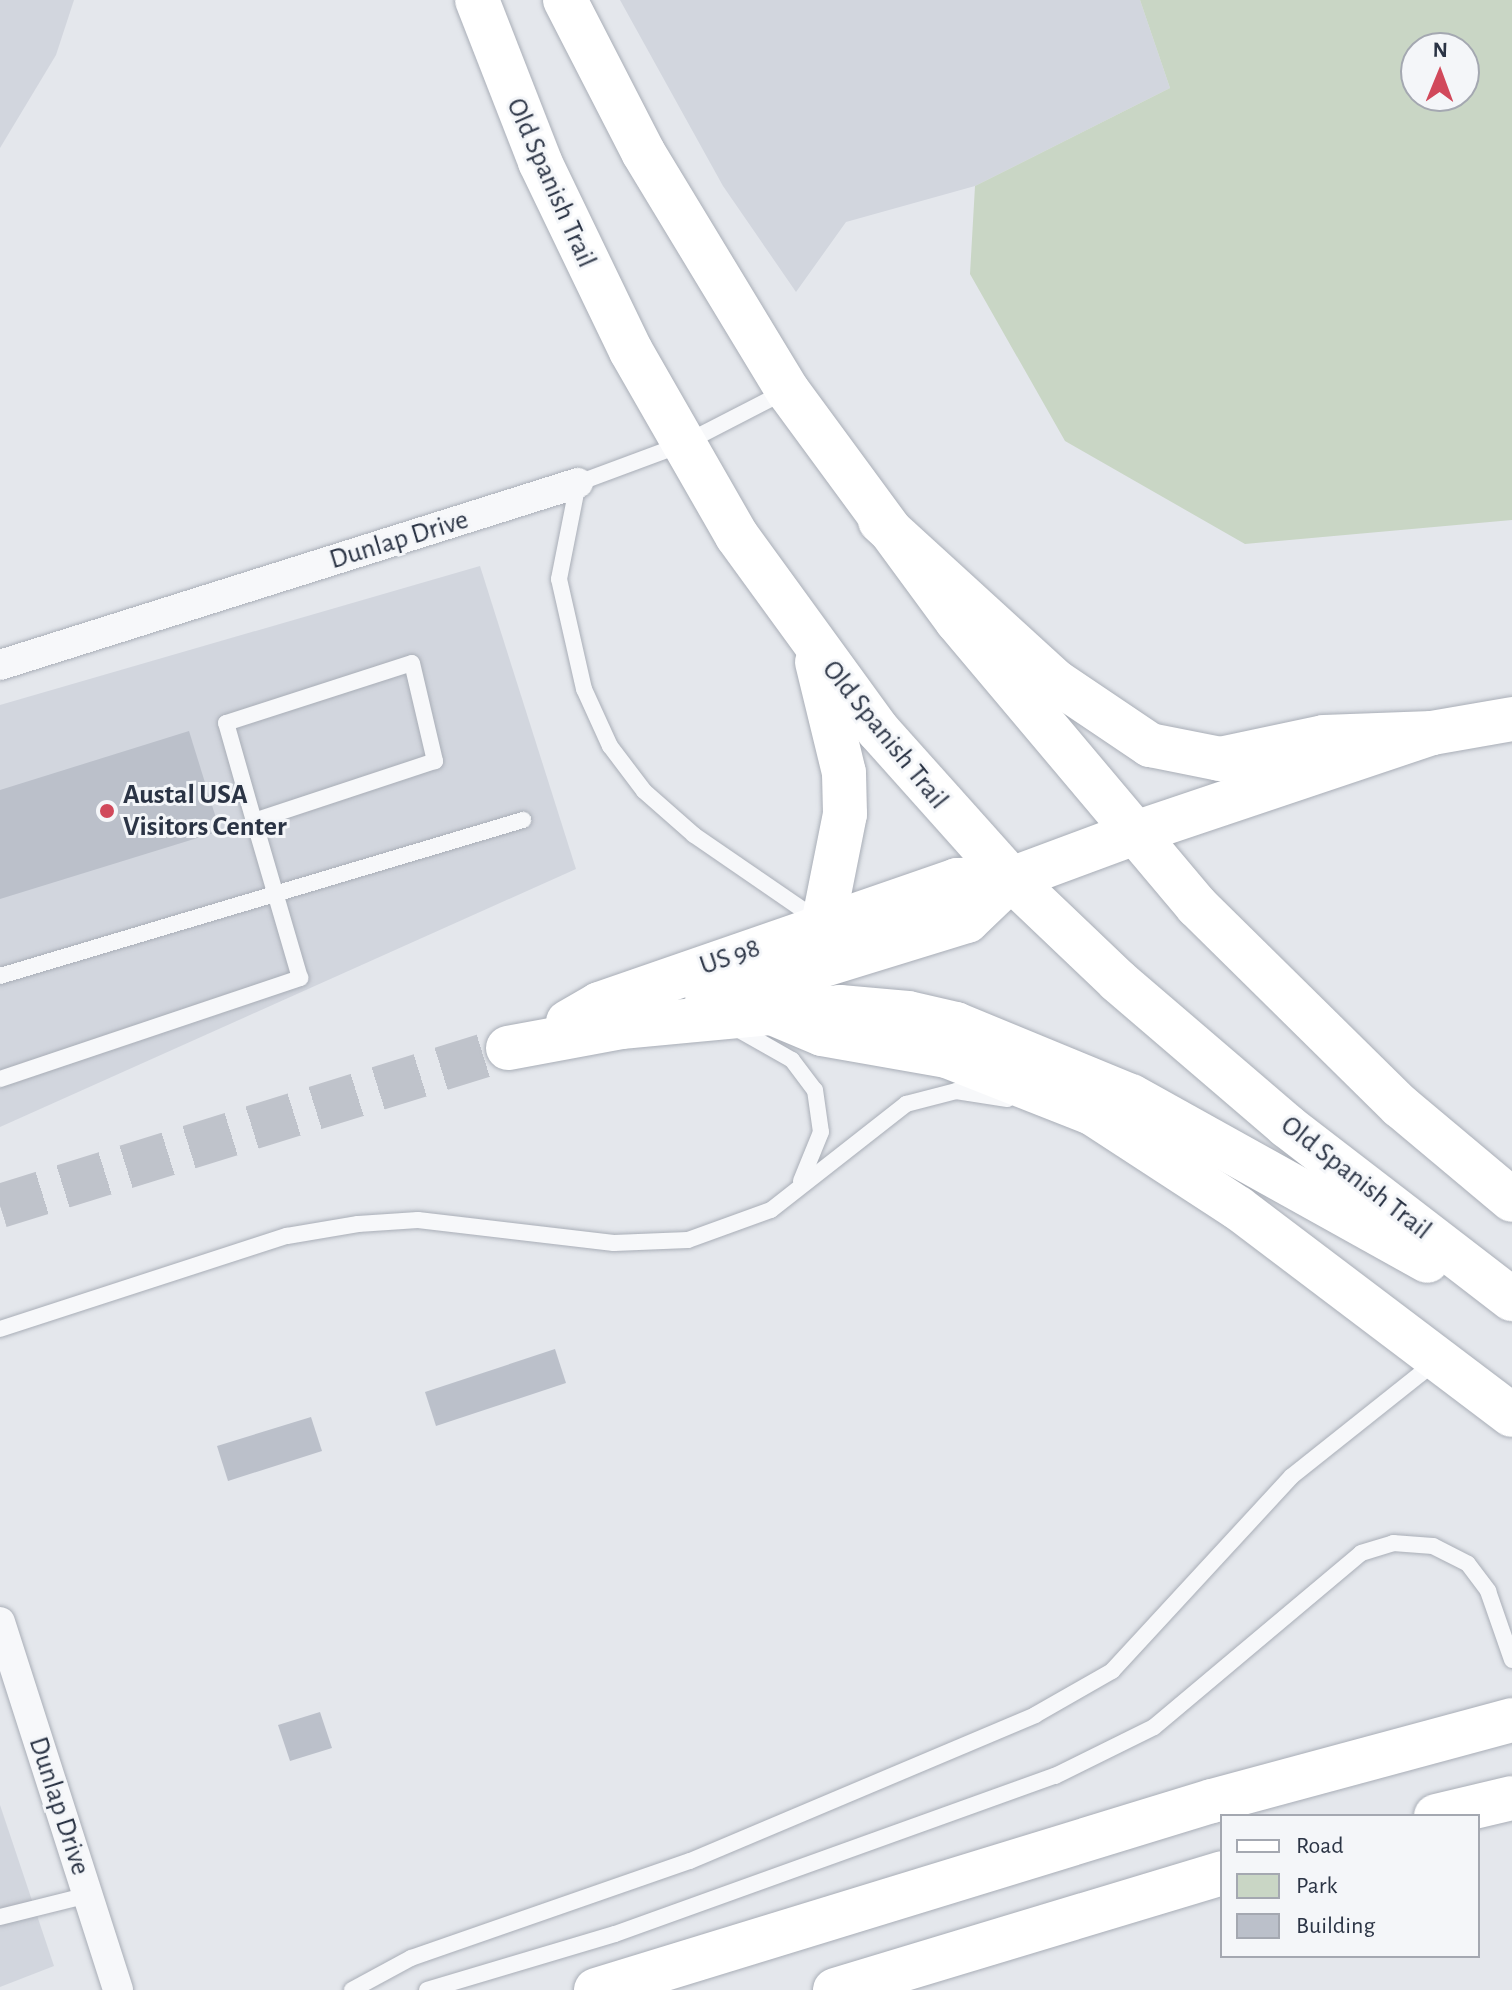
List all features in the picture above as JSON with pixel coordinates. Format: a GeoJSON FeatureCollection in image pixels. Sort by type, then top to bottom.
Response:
{"type":"FeatureCollection","features":[{"type":"Feature","properties":{"kind":"main road","name":"Old Spanish Trail"},"geometry":{"type":"LineString","coordinates":[[477,0],[572,232],[683,444],[814,648],[1011,879],[1287,1126],[1512,1299]]}},
{"type":"Feature","properties":{"kind":"main road"},"geometry":{"type":"LineString","coordinates":[[565,0],[643,152],[788,391],[880,521],[1132,834],[1400,1106],[1512,1200]]}},
{"type":"Feature","properties":{"kind":"main road"},"geometry":{"type":"LineString","coordinates":[[880,521],[1055,681],[1140,741],[1220,759],[1324,737],[1432,733],[1512,719]]}},
{"type":"Feature","properties":{"kind":"main road"},"geometry":{"type":"LineString","coordinates":[[814,648],[844,773],[845,814],[823,924]]}},
{"type":"Feature","properties":{"kind":"main road"},"geometry":{"type":"LineString","coordinates":[[1132,834],[1432,733]]}},
{"type":"Feature","properties":{"kind":"main road","name":"US 98"},"geometry":{"type":"LineString","coordinates":[[1132,834],[1011,879],[957,880],[823,924],[599,1004],[522,1044],[621,1027],[772,1013],[908,1013],[1054,1062],[1131,1096],[1512,1309]]}},
{"type":"Feature","properties":{"kind":"main road"},"geometry":{"type":"LineString","coordinates":[[621,1027],[967,921],[1011,879]]}},
{"type":"Feature","properties":{"kind":"main road"},"geometry":{"type":"LineString","coordinates":[[772,1013],[822,1034],[947,1056],[1092,1113],[1238,1208],[1512,1415]]}},
{"type":"Feature","properties":{"kind":"main road"},"geometry":{"type":"LineString","coordinates":[[596,1990],[1212,1801],[1512,1720]]}},
{"type":"Feature","properties":{"kind":"main road"},"geometry":{"type":"LineString","coordinates":[[1444,1814],[1512,1798]]}},
{"type":"Feature","properties":{"kind":"main road"},"geometry":{"type":"LineString","coordinates":[[835,1990],[1220,1874]]}},
{"type":"Feature","properties":{"kind":"street","name":"Dunlap Drive"},"geometry":{"type":"LineString","coordinates":[[0,665],[578,483]]}},
{"type":"Feature","properties":{"kind":"street","name":"Dunlap Drive"},"geometry":{"type":"LineString","coordinates":[[0,1622],[9,1684],[88,1895],[118,1990]]}},
{"type":"Feature","properties":{"kind":"lane","name":"Dunlap Drive"},"geometry":{"type":"LineString","coordinates":[[578,483],[683,444],[788,391]]}},
{"type":"Feature","properties":{"kind":"lane"},"geometry":{"type":"LineString","coordinates":[[578,483],[559,579],[566,631],[610,746],[644,791],[694,835],[823,924]]}},
{"type":"Feature","properties":{"kind":"lane"},"geometry":{"type":"LineString","coordinates":[[0,1079],[300,978],[254,821],[226,723],[412,663],[435,761],[254,821]]}},
{"type":"Feature","properties":{"kind":"lane"},"geometry":{"type":"LineString","coordinates":[[0,976],[523,820]]}},
{"type":"Feature","properties":{"kind":"lane"},"geometry":{"type":"LineString","coordinates":[[705,1021],[736,1028],[783,1055],[815,1090],[819,1143],[795,1192]]}},
{"type":"Feature","properties":{"kind":"lane"},"geometry":{"type":"LineString","coordinates":[[0,1329],[317,1230],[418,1220],[614,1243],[675,1241],[757,1218],[795,1192],[877,1120],[933,1094],[963,1092],[1092,1113]]}},
{"type":"Feature","properties":{"kind":"lane"},"geometry":{"type":"LineString","coordinates":[[352,1990],[411,1958],[690,1861],[1061,1701],[1112,1671],[1292,1476],[1438,1359]]}},
{"type":"Feature","properties":{"kind":"lane"},"geometry":{"type":"LineString","coordinates":[[427,1990],[615,1934],[1055,1776],[1154,1727],[1361,1553],[1393,1543],[1433,1546],[1468,1564],[1488,1591],[1512,1660]]}},
{"type":"Feature","properties":{"kind":"lane"},"geometry":{"type":"LineString","coordinates":[[0,1917],[88,1895]]}},
{"type":"Feature","properties":{"kind":"shaded area"},"geometry":{"type":"Polygon","coordinates":[[[0,0],[74,0],[56,55],[0,148],[0,0]]]}},
{"type":"Feature","properties":{"kind":"shaded area"},"geometry":{"type":"Polygon","coordinates":[[[620,0],[1140,0],[1170,88],[975,186],[846,222],[796,292],[723,186],[620,0]]]}},
{"type":"Feature","properties":{"kind":"shaded area"},"geometry":{"type":"Polygon","coordinates":[[[480,566],[576,869],[0,1127],[0,705],[480,566]]]}},
{"type":"Feature","properties":{"kind":"shaded area"},"geometry":{"type":"Polygon","coordinates":[[[0,1805],[54,1966],[0,1987],[0,1805]]]}},
{"type":"Feature","properties":{"kind":"green space"},"geometry":{"type":"Polygon","coordinates":[[[1140,0],[1512,0],[1512,520],[1245,544],[1065,441],[970,274],[975,186],[1170,88],[1140,0]]]}},
{"type":"Feature","properties":{"kind":"building","name":"Austal USA Visitors Center"},"geometry":{"type":"Polygon","coordinates":[[[189,731],[220,831],[0,899],[0,790],[189,731]]]}},
{"type":"Feature","properties":{"kind":"building"},"geometry":{"type":"Polygon","coordinates":[[[555,1349],[566,1383],[436,1426],[425,1392],[555,1349]]]}},
{"type":"Feature","properties":{"kind":"building"},"geometry":{"type":"Polygon","coordinates":[[[311,1417],[322,1451],[228,1481],[217,1446],[311,1417]]]}},
{"type":"Feature","properties":{"kind":"building"},"geometry":{"type":"Polygon","coordinates":[[[320,1712],[332,1748],[290,1761],[278,1725],[320,1712]]]}},
{"type":"Feature","properties":{"kind":"tunnel"},"geometry":{"type":"LineString","coordinates":[[0,1206],[508,1048]]}},
{"type":"Feature","properties":{"kind":"place","name":"Austal USA Visitors Center"},"geometry":{"type":"Point","coordinates":[107,811]}}]}
